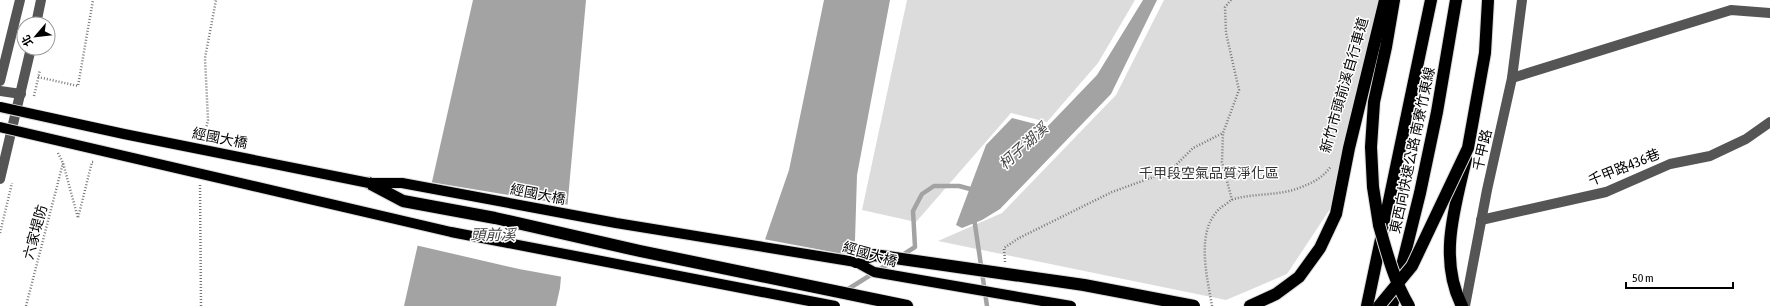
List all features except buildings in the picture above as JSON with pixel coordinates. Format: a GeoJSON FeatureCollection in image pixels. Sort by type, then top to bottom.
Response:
{"type":"FeatureCollection","features":[{"type":"Feature","properties":{"kind":"highway"},"geometry":{"type":"LineString","coordinates":[[1250,306],[1276,294],[1299,277],[1320,248],[1336,214],[1349,148],[1385,0]]}},
{"type":"Feature","properties":{"kind":"highway"},"geometry":{"type":"LineString","coordinates":[[1394,0],[1374,102],[1372,160],[1373,188],[1379,225],[1389,261],[1403,296],[1409,306]]}},
{"type":"Feature","properties":{"kind":"highway","name":"東西向快速公路 南寮竹東線"},"geometry":{"type":"LineString","coordinates":[[1367,306],[1431,0]]}},
{"type":"Feature","properties":{"kind":"highway","name":"東西向快速公路 南寮竹東線"},"geometry":{"type":"LineString","coordinates":[[1392,306],[1420,194],[1438,104],[1456,0]]}},
{"type":"Feature","properties":{"kind":"highway"},"geometry":{"type":"LineString","coordinates":[[1462,306],[1456,296],[1450,265],[1451,230],[1468,148],[1485,53],[1488,0]]}},
{"type":"Feature","properties":{"kind":"highway"},"geometry":{"type":"LineString","coordinates":[[1379,306],[1412,266],[1442,206],[1468,148]]}},
{"type":"Feature","properties":{"kind":"highway"},"geometry":{"type":"LineString","coordinates":[[369,182],[403,201],[495,218],[640,251],[907,306]]}},
{"type":"Feature","properties":{"kind":"highway"},"geometry":{"type":"LineString","coordinates":[[856,262],[874,255],[1084,285],[1194,306]]}},
{"type":"Feature","properties":{"kind":"main road","name":"經國大橋"},"geometry":{"type":"LineString","coordinates":[[0,107],[124,134],[369,182],[402,183],[616,223],[856,262],[874,272],[1071,306]]}},
{"type":"Feature","properties":{"kind":"main road"},"geometry":{"type":"LineString","coordinates":[[0,127],[451,232],[835,306]]}},
{"type":"Feature","properties":{"kind":"street"},"geometry":{"type":"LineString","coordinates":[[0,81],[20,0]]}},
{"type":"Feature","properties":{"kind":"street"},"geometry":{"type":"LineString","coordinates":[[38,16],[41,0]]}},
{"type":"Feature","properties":{"kind":"street","name":"千甲路"},"geometry":{"type":"LineString","coordinates":[[1465,306],[1481,220],[1512,78],[1522,0]]}},
{"type":"Feature","properties":{"kind":"street"},"geometry":{"type":"LineString","coordinates":[[1512,78],[1731,10],[1770,13]]}},
{"type":"Feature","properties":{"kind":"street"},"geometry":{"type":"LineString","coordinates":[[0,179],[29,56]]}},
{"type":"Feature","properties":{"kind":"street"},"geometry":{"type":"LineString","coordinates":[[0,91],[21,94]]}},
{"type":"Feature","properties":{"kind":"street","name":"千甲路436巷"},"geometry":{"type":"LineString","coordinates":[[1481,220],[1606,192],[1670,164],[1710,156],[1746,139],[1770,122]]}},
{"type":"Feature","properties":{"kind":"path"},"geometry":{"type":"LineString","coordinates":[[38,76],[78,86],[93,0]]}},
{"type":"Feature","properties":{"kind":"path"},"geometry":{"type":"LineString","coordinates":[[203,141],[208,120],[205,58],[216,0]]}},
{"type":"Feature","properties":{"kind":"path"},"geometry":{"type":"LineString","coordinates":[[1231,0],[1225,7],[1226,33],[1239,90],[1223,132],[1222,162],[1232,200]]}},
{"type":"Feature","properties":{"kind":"path"},"geometry":{"type":"LineString","coordinates":[[1004,248],[1019,238],[1112,192],[1170,171],[1193,148],[1223,132]]}},
{"type":"Feature","properties":{"kind":"path"},"geometry":{"type":"LineString","coordinates":[[55,149],[63,162],[78,218],[92,162],[100,163]]}},
{"type":"Feature","properties":{"kind":"path","name":"新竹市頭前溪自行車道"},"geometry":{"type":"LineString","coordinates":[[1212,306],[1205,271],[1204,252],[1208,231],[1215,212],[1232,200],[1291,191],[1315,182],[1331,167],[1333,160]]}},
{"type":"Feature","properties":{"kind":"path","name":"六家堤防"},"geometry":{"type":"LineString","coordinates":[[26,306],[63,162]]}},
{"type":"Feature","properties":{"kind":"path"},"geometry":{"type":"LineString","coordinates":[[199,177],[201,306]]}},
{"type":"Feature","properties":{"kind":"path"},"geometry":{"type":"LineString","coordinates":[[192,183],[200,185]]}},
{"type":"Feature","properties":{"kind":"green space"},"geometry":{"type":"Polygon","coordinates":[[[907,0],[1135,0],[1098,63],[1047,122],[1011,113],[916,222],[862,210],[907,0]]]}},
{"type":"Feature","properties":{"kind":"green space","name":"千甲段空氣品質淨化區"},"geometry":{"type":"Polygon","coordinates":[[[1164,0],[1383,0],[1334,203],[1287,274],[1226,300],[938,241],[1002,213],[1116,95],[1164,0]]]}},
{"type":"Feature","properties":{"kind":"water","name":"頭前溪"},"geometry":{"type":"Polygon","coordinates":[[[473,0],[586,0],[560,288],[556,306],[404,306],[473,0]]]}},
{"type":"Feature","properties":{"kind":"water"},"geometry":{"type":"Polygon","coordinates":[[[824,0],[890,0],[857,175],[855,240],[842,293],[742,306],[789,170],[824,0]]]}},
{"type":"Feature","properties":{"kind":"water"},"geometry":{"type":"Polygon","coordinates":[[[1143,0],[1157,0],[1111,94],[1000,209],[982,220],[962,228],[956,225],[986,145],[1012,118],[1047,127],[1097,75],[1143,0]]]}},
{"type":"Feature","properties":{"kind":"pier"},"geometry":{"type":"Polygon","coordinates":[[[430,182],[570,205],[563,277],[519,269],[415,245],[430,182]]]}},
{"type":"Feature","properties":{"kind":"pier"},"geometry":{"type":"Polygon","coordinates":[[[763,239],[854,256],[844,293],[835,306],[740,306],[763,239]]]}},
{"type":"Feature","properties":{"kind":"waterway","name":"柯子湖溪"},"geometry":{"type":"LineString","coordinates":[[901,256],[915,247],[913,211],[922,194],[934,186],[959,186],[974,190]]}},
{"type":"Feature","properties":{"kind":"waterway"},"geometry":{"type":"LineString","coordinates":[[974,218],[987,306]]}},
{"type":"Feature","properties":{"kind":"waterway","name":"柯子湖溪"},"geometry":{"type":"LineString","coordinates":[[845,291],[893,261]]}}]}
